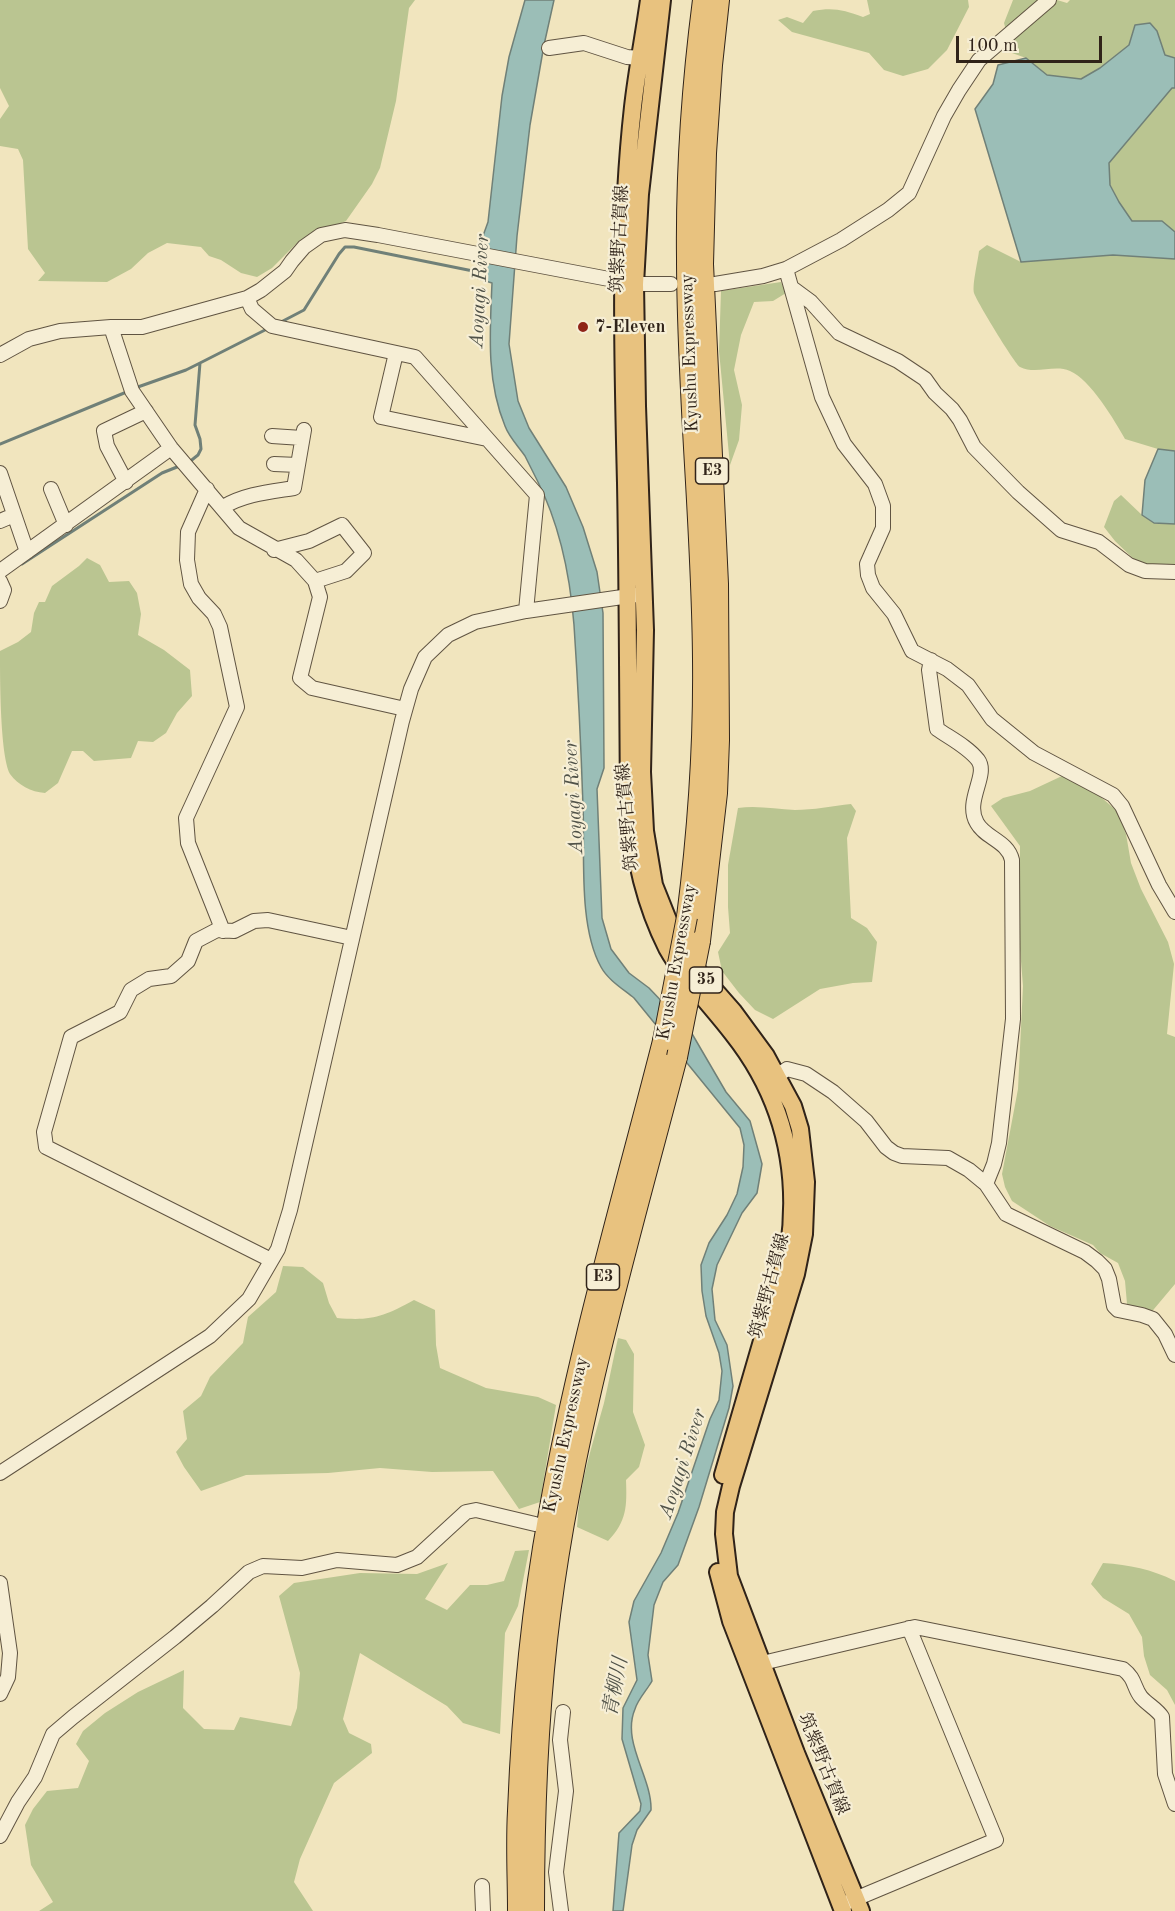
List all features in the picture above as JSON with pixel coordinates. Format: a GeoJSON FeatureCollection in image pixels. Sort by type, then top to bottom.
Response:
{"type":"FeatureCollection","features":[{"type":"Feature","properties":{"kind":"highway","name":"Kyushu Expressway"},"geometry":{"type":"LineString","coordinates":[[534,1911],[534,1815],[539,1716],[547,1638],[551,1552],[550,1518],[563,1436],[663,1041],[687,917],[695,850],[700,790],[703,659],[687,245],[689,151],[696,54],[703,0]]}},
{"type":"Feature","properties":{"kind":"highway","name":"Kyushu Expressway"},"geometry":{"type":"LineString","coordinates":[[550,1518],[580,1440],[677,1058],[700,941],[717,794],[718,584],[705,320],[704,206],[712,65],[719,0]]}},
{"type":"Feature","properties":{"kind":"highway","name":"Kyushu Expressway"},"geometry":{"type":"LineString","coordinates":[[518,1911],[518,1813],[531,1629],[551,1552]]}},
{"type":"Feature","properties":{"kind":"main road","name":"筑紫野古賀線"},"geometry":{"type":"LineString","coordinates":[[649,0],[633,107],[626,201],[637,406],[636,595],[629,799],[632,833],[647,903],[659,931],[685,977],[734,1035],[750,1058],[766,1086],[778,1115],[788,1152],[793,1188],[793,1217],[789,1248],[729,1451],[716,1503],[713,1527],[718,1573],[731,1621],[755,1665]]}},
{"type":"Feature","properties":{"kind":"main road","name":"筑紫野古賀線"},"geometry":{"type":"LineString","coordinates":[[630,282],[662,0]]}},
{"type":"Feature","properties":{"kind":"main road","name":"筑紫野古賀線"},"geometry":{"type":"LineString","coordinates":[[636,595],[645,630],[642,798],[654,885],[674,935],[690,962],[733,1011],[766,1056],[793,1106],[801,1130],[806,1192],[804,1234],[787,1304],[731,1486],[725,1512],[724,1534],[729,1576],[755,1665],[850,1906]]}},
{"type":"Feature","properties":{"kind":"street"},"geometry":{"type":"LineString","coordinates":[[715,284],[763,276],[786,269],[841,240],[888,210],[909,193],[944,117],[979,60],[1049,0]]}},
{"type":"Feature","properties":{"kind":"street"},"geometry":{"type":"LineString","coordinates":[[549,48],[584,43],[627,57],[640,58]]}},
{"type":"Feature","properties":{"kind":"street"},"geometry":{"type":"LineString","coordinates":[[0,355],[29,339],[60,331],[142,327],[247,298],[275,280],[304,247],[321,235],[345,230],[630,282],[671,284]]}},
{"type":"Feature","properties":{"kind":"street"},"geometry":{"type":"LineString","coordinates":[[786,269],[822,397],[844,444],[875,484],[883,506],[883,528],[867,564],[873,588],[894,614],[912,651],[947,669],[968,685],[992,718],[1034,753],[1113,795],[1122,806],[1159,885],[1175,912]]}},
{"type":"Feature","properties":{"kind":"street"},"geometry":{"type":"LineString","coordinates":[[792,288],[811,302],[839,333],[898,361],[926,379],[935,393],[960,420],[974,447],[1061,530],[1099,542],[1129,565],[1145,571],[1175,572]]}},
{"type":"Feature","properties":{"kind":"street"},"geometry":{"type":"LineString","coordinates":[[247,298],[252,309],[272,326],[415,357],[537,495],[526,611]]}},
{"type":"Feature","properties":{"kind":"street"},"geometry":{"type":"LineString","coordinates":[[111,327],[132,391],[171,448],[239,528],[296,561],[315,581],[321,597],[300,678],[312,688],[405,709]]}},
{"type":"Feature","properties":{"kind":"street"},"geometry":{"type":"LineString","coordinates":[[396,353],[381,417],[488,439]]}},
{"type":"Feature","properties":{"kind":"street"},"geometry":{"type":"LineString","coordinates":[[126,482],[107,446],[104,431],[146,411]]}},
{"type":"Feature","properties":{"kind":"street"},"geometry":{"type":"LineString","coordinates":[[223,507],[251,495],[294,488],[303,434],[272,436]]}},
{"type":"Feature","properties":{"kind":"street"},"geometry":{"type":"LineString","coordinates":[[0,571],[171,448]]}},
{"type":"Feature","properties":{"kind":"street"},"geometry":{"type":"LineString","coordinates":[[274,464],[298,465]]}},
{"type":"Feature","properties":{"kind":"street"},"geometry":{"type":"LineString","coordinates":[[0,473],[27,552]]}},
{"type":"Feature","properties":{"kind":"street"},"geometry":{"type":"LineString","coordinates":[[51,489],[66,525]]}},
{"type":"Feature","properties":{"kind":"street"},"geometry":{"type":"LineString","coordinates":[[207,489],[188,532],[189,576],[199,598],[214,614],[220,627],[237,707],[186,818],[186,831],[188,843],[223,931]]}},
{"type":"Feature","properties":{"kind":"street"},"geometry":{"type":"LineString","coordinates":[[0,521],[14,515]]}},
{"type":"Feature","properties":{"kind":"street"},"geometry":{"type":"LineString","coordinates":[[274,550],[309,541],[342,525],[364,553],[346,571],[315,581]]}},
{"type":"Feature","properties":{"kind":"street"},"geometry":{"type":"LineString","coordinates":[[0,581],[4,590],[0,602]]}},
{"type":"Feature","properties":{"kind":"street"},"geometry":{"type":"LineString","coordinates":[[0,1473],[210,1336],[249,1299],[278,1249],[290,1210],[405,709],[424,657],[448,635],[475,622],[526,611],[636,595]]}},
{"type":"Feature","properties":{"kind":"street"},"geometry":{"type":"LineString","coordinates":[[931,660],[929,670],[937,729],[969,751],[980,762],[982,770],[973,800],[972,815],[978,827],[1010,853],[1012,860],[1014,1020],[999,1143],[986,1184]]}},
{"type":"Feature","properties":{"kind":"street"},"geometry":{"type":"LineString","coordinates":[[271,1260],[45,1147],[44,1132],[71,1037],[120,1012],[131,990],[149,979],[171,976],[188,961],[196,941],[217,930],[234,932],[254,921],[268,920],[352,938]]}},
{"type":"Feature","properties":{"kind":"street"},"geometry":{"type":"LineString","coordinates":[[777,1076],[787,1070],[806,1074],[832,1092],[866,1121],[886,1147],[894,1153],[902,1156],[948,1158],[969,1170],[986,1184],[1006,1214],[1085,1252],[1097,1261],[1105,1269],[1109,1279],[1114,1306],[1118,1310],[1153,1319],[1165,1334],[1175,1355]]}},
{"type":"Feature","properties":{"kind":"street"},"geometry":{"type":"LineString","coordinates":[[0,1836],[18,1802],[35,1777],[53,1734],[175,1637],[249,1572],[263,1566],[302,1568],[338,1560],[397,1565],[417,1557],[466,1512],[477,1510],[550,1518]]}},
{"type":"Feature","properties":{"kind":"street"},"geometry":{"type":"LineString","coordinates":[[0,1583],[10,1653],[8,1677],[0,1694]]}},
{"type":"Feature","properties":{"kind":"street"},"geometry":{"type":"LineString","coordinates":[[755,1665],[915,1627],[1124,1669],[1131,1675],[1140,1696],[1169,1725],[1165,1774],[1175,1804]]}},
{"type":"Feature","properties":{"kind":"street"},"geometry":{"type":"LineString","coordinates":[[850,1906],[996,1840],[909,1628]]}},
{"type":"Feature","properties":{"kind":"street"},"geometry":{"type":"LineString","coordinates":[[561,1911],[556,1872],[566,1791],[560,1740],[563,1712]]}},
{"type":"Feature","properties":{"kind":"street"},"geometry":{"type":"LineString","coordinates":[[482,1886],[483,1911]]}},
{"type":"Feature","properties":{"kind":"green space"},"geometry":{"type":"Polygon","coordinates":[[[0,0],[415,0],[409,8],[396,101],[380,168],[372,184],[346,221],[298,242],[272,268],[257,277],[241,273],[221,260],[209,256],[201,247],[167,243],[148,253],[131,269],[107,282],[38,281],[45,273],[28,249],[23,160],[18,149],[0,146],[0,119],[9,106],[0,88],[0,0]]]}},
{"type":"Feature","properties":{"kind":"green space"},"geometry":{"type":"Polygon","coordinates":[[[867,0],[968,0],[969,7],[947,50],[928,69],[903,76],[884,70],[869,53],[792,32],[778,20],[787,17],[803,23],[813,11],[827,9],[863,17],[870,14],[867,0]]]}},
{"type":"Feature","properties":{"kind":"green space"},"geometry":{"type":"Polygon","coordinates":[[[1013,0],[1057,0],[1067,3],[1070,0],[1175,0],[1175,58],[1165,55],[1157,31],[1150,23],[1135,25],[1129,45],[1100,68],[1081,79],[1047,75],[1026,58],[1012,53],[1004,23],[1013,0]]]}},
{"type":"Feature","properties":{"kind":"green space"},"geometry":{"type":"Polygon","coordinates":[[[1172,88],[1175,88],[1175,232],[1162,221],[1132,221],[1110,184],[1109,163],[1172,88]]]}},
{"type":"Feature","properties":{"kind":"green space"},"geometry":{"type":"Polygon","coordinates":[[[987,245],[1021,262],[1113,255],[1175,259],[1175,451],[1158,449],[1125,439],[1094,391],[1078,375],[1064,369],[1032,370],[1020,367],[996,332],[974,293],[979,251],[987,245]]]}},
{"type":"Feature","properties":{"kind":"green space"},"geometry":{"type":"Polygon","coordinates":[[[781,282],[786,293],[773,301],[754,302],[741,335],[734,370],[742,405],[739,440],[730,465],[719,351],[721,291],[781,282]]]}},
{"type":"Feature","properties":{"kind":"green space"},"geometry":{"type":"Polygon","coordinates":[[[1121,495],[1154,523],[1175,524],[1175,569],[1142,567],[1104,527],[1114,501],[1121,495]]]}},
{"type":"Feature","properties":{"kind":"green space"},"geometry":{"type":"Polygon","coordinates":[[[87,558],[100,565],[109,582],[129,581],[137,593],[141,614],[138,635],[164,650],[190,670],[192,696],[177,713],[166,733],[153,742],[138,741],[131,758],[94,761],[83,751],[72,751],[58,783],[45,793],[21,785],[10,774],[4,750],[1,715],[0,651],[31,632],[34,613],[39,602],[45,602],[52,586],[87,558]]]}},
{"type":"Feature","properties":{"kind":"green space"},"geometry":{"type":"Polygon","coordinates":[[[1062,776],[1095,792],[1117,811],[1126,834],[1131,863],[1141,889],[1168,942],[1174,964],[1167,1034],[1175,1037],[1175,1284],[1149,1315],[1127,1304],[1125,1281],[1118,1263],[1100,1253],[1093,1245],[1050,1226],[1012,1201],[1002,1174],[1018,1089],[1023,986],[1020,949],[1020,846],[991,806],[1003,798],[1030,791],[1062,776]]]}},
{"type":"Feature","properties":{"kind":"green space"},"geometry":{"type":"Polygon","coordinates":[[[851,804],[856,811],[847,838],[851,918],[867,928],[877,942],[872,982],[820,989],[773,1019],[755,1010],[739,993],[722,971],[718,952],[730,933],[728,865],[738,808],[802,810],[851,804]]]}},
{"type":"Feature","properties":{"kind":"green space"},"geometry":{"type":"Polygon","coordinates":[[[283,1266],[303,1267],[323,1283],[329,1303],[337,1318],[369,1318],[394,1310],[414,1300],[435,1310],[436,1345],[440,1368],[486,1388],[538,1397],[556,1405],[540,1502],[519,1509],[493,1471],[432,1472],[380,1468],[328,1473],[246,1475],[201,1491],[176,1452],[187,1439],[183,1411],[201,1396],[210,1377],[243,1343],[248,1317],[276,1292],[283,1266]]]}},
{"type":"Feature","properties":{"kind":"green space"},"geometry":{"type":"Polygon","coordinates":[[[618,1338],[626,1340],[634,1354],[633,1412],[645,1445],[639,1467],[626,1480],[626,1505],[622,1520],[608,1541],[577,1527],[584,1479],[618,1338]]]}},
{"type":"Feature","properties":{"kind":"green space"},"geometry":{"type":"Polygon","coordinates":[[[529,1550],[518,1606],[505,1633],[500,1734],[463,1723],[447,1706],[360,1653],[343,1719],[349,1733],[371,1744],[372,1753],[334,1783],[300,1859],[294,1882],[313,1911],[39,1911],[53,1902],[31,1865],[25,1825],[33,1809],[47,1791],[78,1788],[89,1761],[76,1744],[83,1731],[105,1713],[138,1692],[184,1670],[183,1708],[204,1729],[234,1730],[240,1717],[291,1726],[297,1708],[300,1673],[279,1596],[294,1583],[360,1573],[417,1574],[448,1563],[425,1599],[447,1610],[470,1585],[487,1585],[504,1581],[515,1551],[529,1550]]]}},
{"type":"Feature","properties":{"kind":"green space"},"geometry":{"type":"Polygon","coordinates":[[[1103,1563],[1140,1568],[1175,1581],[1175,1705],[1167,1690],[1150,1675],[1144,1656],[1142,1637],[1129,1614],[1103,1598],[1091,1584],[1103,1563]]]}},
{"type":"Feature","properties":{"kind":"water"},"geometry":{"type":"Polygon","coordinates":[[[525,0],[554,0],[530,125],[517,236],[509,344],[518,401],[529,428],[566,487],[583,527],[597,572],[603,613],[604,768],[597,789],[602,918],[611,949],[629,973],[649,988],[691,1032],[726,1092],[750,1121],[762,1164],[757,1193],[742,1213],[717,1265],[712,1289],[715,1320],[727,1345],[733,1386],[729,1408],[699,1507],[678,1565],[663,1582],[654,1605],[648,1655],[652,1681],[636,1705],[632,1721],[634,1747],[647,1785],[651,1810],[637,1830],[632,1845],[623,1911],[613,1911],[619,1833],[640,1811],[641,1804],[622,1739],[623,1708],[637,1680],[629,1622],[634,1601],[661,1553],[678,1513],[710,1419],[719,1400],[722,1371],[719,1353],[706,1316],[701,1265],[709,1243],[737,1194],[743,1167],[744,1145],[740,1128],[634,998],[604,972],[594,950],[589,931],[584,889],[582,783],[575,648],[567,569],[558,532],[545,497],[525,456],[511,438],[499,409],[491,355],[492,283],[476,278],[479,247],[488,222],[502,96],[509,57],[525,0]]]}},
{"type":"Feature","properties":{"kind":"water"},"geometry":{"type":"Polygon","coordinates":[[[1150,23],[1157,31],[1165,55],[1175,58],[1175,88],[1172,88],[1109,163],[1110,185],[1132,221],[1162,221],[1175,232],[1175,259],[1113,255],[1021,262],[975,109],[993,84],[998,65],[1026,58],[1047,75],[1081,79],[1100,68],[1129,45],[1135,25],[1150,23]]]}},
{"type":"Feature","properties":{"kind":"water"},"geometry":{"type":"Polygon","coordinates":[[[1158,449],[1175,451],[1175,524],[1154,523],[1142,515],[1145,480],[1158,449]]]}},
{"type":"Feature","properties":{"kind":"waterway","name":"Aoyagi River"},"geometry":{"type":"LineString","coordinates":[[281,322],[304,310],[345,247],[478,272]]}},
{"type":"Feature","properties":{"kind":"waterway"},"geometry":{"type":"LineString","coordinates":[[188,463],[198,455],[201,449],[195,425],[200,363],[267,329]]}},
{"type":"Feature","properties":{"kind":"waterway"},"geometry":{"type":"LineString","coordinates":[[135,388],[200,363]]}},
{"type":"Feature","properties":{"kind":"waterway"},"geometry":{"type":"LineString","coordinates":[[0,444],[129,391]]}},
{"type":"Feature","properties":{"kind":"waterway"},"geometry":{"type":"LineString","coordinates":[[22,564],[162,473],[182,465]]}},
{"type":"Feature","properties":{"kind":"place","name":"7-Eleven"},"geometry":{"type":"Point","coordinates":[583,327]}},
{"type":"Feature","properties":{"kind":"water label","name":"青柳川"},"geometry":{"type":"Point","coordinates":[616,1687]}}]}
